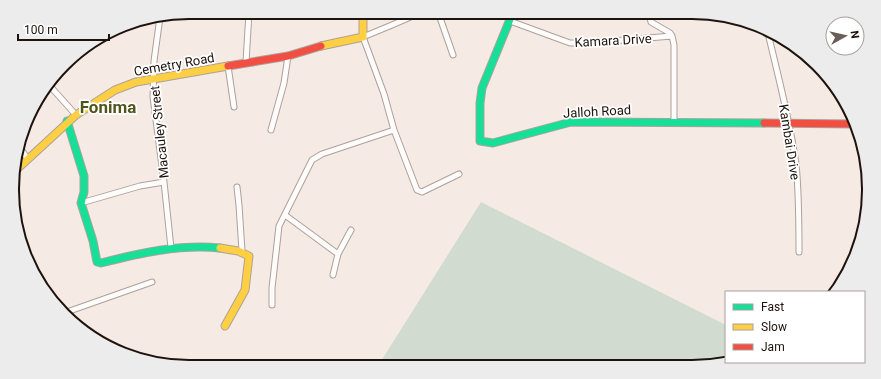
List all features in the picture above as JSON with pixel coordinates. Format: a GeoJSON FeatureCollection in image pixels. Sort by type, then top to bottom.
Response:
{"type":"FeatureCollection","features":[{"type":"Feature","properties":{"kind":"street"},"geometry":{"type":"LineString","coordinates":[[246,62],[248,19]]}},
{"type":"Feature","properties":{"kind":"street"},"geometry":{"type":"LineString","coordinates":[[364,19],[363,37],[384,94],[394,130],[417,190],[422,192],[459,174]]}},
{"type":"Feature","properties":{"kind":"street"},"geometry":{"type":"LineString","coordinates":[[363,37],[405,19]]}},
{"type":"Feature","properties":{"kind":"street"},"geometry":{"type":"LineString","coordinates":[[440,19],[453,55]]}},
{"type":"Feature","properties":{"kind":"street"},"geometry":{"type":"LineString","coordinates":[[650,19],[651,22],[670,33],[672,36],[675,56],[674,122]]}},
{"type":"Feature","properties":{"kind":"street","name":"Macauley Street"},"geometry":{"type":"LineString","coordinates":[[159,21],[153,78],[153,97],[171,248]]}},
{"type":"Feature","properties":{"kind":"street","name":"Kamara Drive"},"geometry":{"type":"LineString","coordinates":[[510,21],[570,43],[588,43],[672,36]]}},
{"type":"Feature","properties":{"kind":"street","name":"Jalloh Road"},"geometry":{"type":"LineString","coordinates":[[510,21],[480,95],[480,141],[493,143],[571,122],[849,124]]}},
{"type":"Feature","properties":{"kind":"street","name":"Cemetry Road"},"geometry":{"type":"LineString","coordinates":[[20,165],[67,121],[115,90],[136,82],[288,56],[313,48],[363,37]]}},
{"type":"Feature","properties":{"kind":"street","name":"Kambai Drive"},"geometry":{"type":"LineString","coordinates":[[769,38],[796,164],[799,252]]}},
{"type":"Feature","properties":{"kind":"street"},"geometry":{"type":"LineString","coordinates":[[271,130],[284,83],[288,56]]}},
{"type":"Feature","properties":{"kind":"street"},"geometry":{"type":"LineString","coordinates":[[228,66],[234,107]]}},
{"type":"Feature","properties":{"kind":"street"},"geometry":{"type":"LineString","coordinates":[[53,88],[76,115]]}},
{"type":"Feature","properties":{"kind":"street"},"geometry":{"type":"LineString","coordinates":[[67,121],[84,176],[84,192],[81,203],[93,241],[97,262],[101,263],[133,254],[171,248],[197,246],[218,247],[242,251],[248,256],[245,290],[225,326]]}},
{"type":"Feature","properties":{"kind":"street"},"geometry":{"type":"LineString","coordinates":[[272,305],[272,288],[280,226],[312,160],[322,154],[394,130]]}},
{"type":"Feature","properties":{"kind":"street"},"geometry":{"type":"LineString","coordinates":[[23,152],[27,158]]}},
{"type":"Feature","properties":{"kind":"street"},"geometry":{"type":"LineString","coordinates":[[81,203],[140,186],[164,182]]}},
{"type":"Feature","properties":{"kind":"street"},"geometry":{"type":"LineString","coordinates":[[237,187],[242,251]]}},
{"type":"Feature","properties":{"kind":"street"},"geometry":{"type":"LineString","coordinates":[[285,215],[338,254]]}},
{"type":"Feature","properties":{"kind":"street"},"geometry":{"type":"LineString","coordinates":[[333,275],[338,254],[351,230]]}},
{"type":"Feature","properties":{"kind":"street"},"geometry":{"type":"LineString","coordinates":[[70,311],[152,282]]}},
{"type":"Feature","properties":{"kind":"shaded area"},"geometry":{"type":"Polygon","coordinates":[[[481,202],[725,324],[725,357],[714,359],[382,360],[481,202]]]}},
{"type":"Feature","properties":{"kind":"traffic: fast"},"geometry":{"type":"LineString","coordinates":[[510,19],[482,88],[480,103],[480,141],[493,143],[571,122],[764,123]]}},
{"type":"Feature","properties":{"kind":"traffic: fast"},"geometry":{"type":"LineString","coordinates":[[67,121],[84,176],[84,192],[81,203],[93,241],[97,262],[101,263],[175,248],[220,248]]}},
{"type":"Feature","properties":{"kind":"traffic: slow"},"geometry":{"type":"LineString","coordinates":[[321,46],[363,37],[363,19]]}},
{"type":"Feature","properties":{"kind":"traffic: slow"},"geometry":{"type":"LineString","coordinates":[[20,166],[76,115],[115,90],[136,82],[228,66]]}},
{"type":"Feature","properties":{"kind":"traffic: slow"},"geometry":{"type":"LineString","coordinates":[[220,248],[238,251],[249,256],[245,290],[225,326]]}},
{"type":"Feature","properties":{"kind":"traffic: jam"},"geometry":{"type":"LineString","coordinates":[[228,66],[288,56],[321,46]]}},
{"type":"Feature","properties":{"kind":"traffic: jam"},"geometry":{"type":"LineString","coordinates":[[764,123],[849,124]]}},
{"type":"Feature","properties":{"kind":"district","name":"Fonima"},"geometry":{"type":"Point","coordinates":[108,107]}}]}
